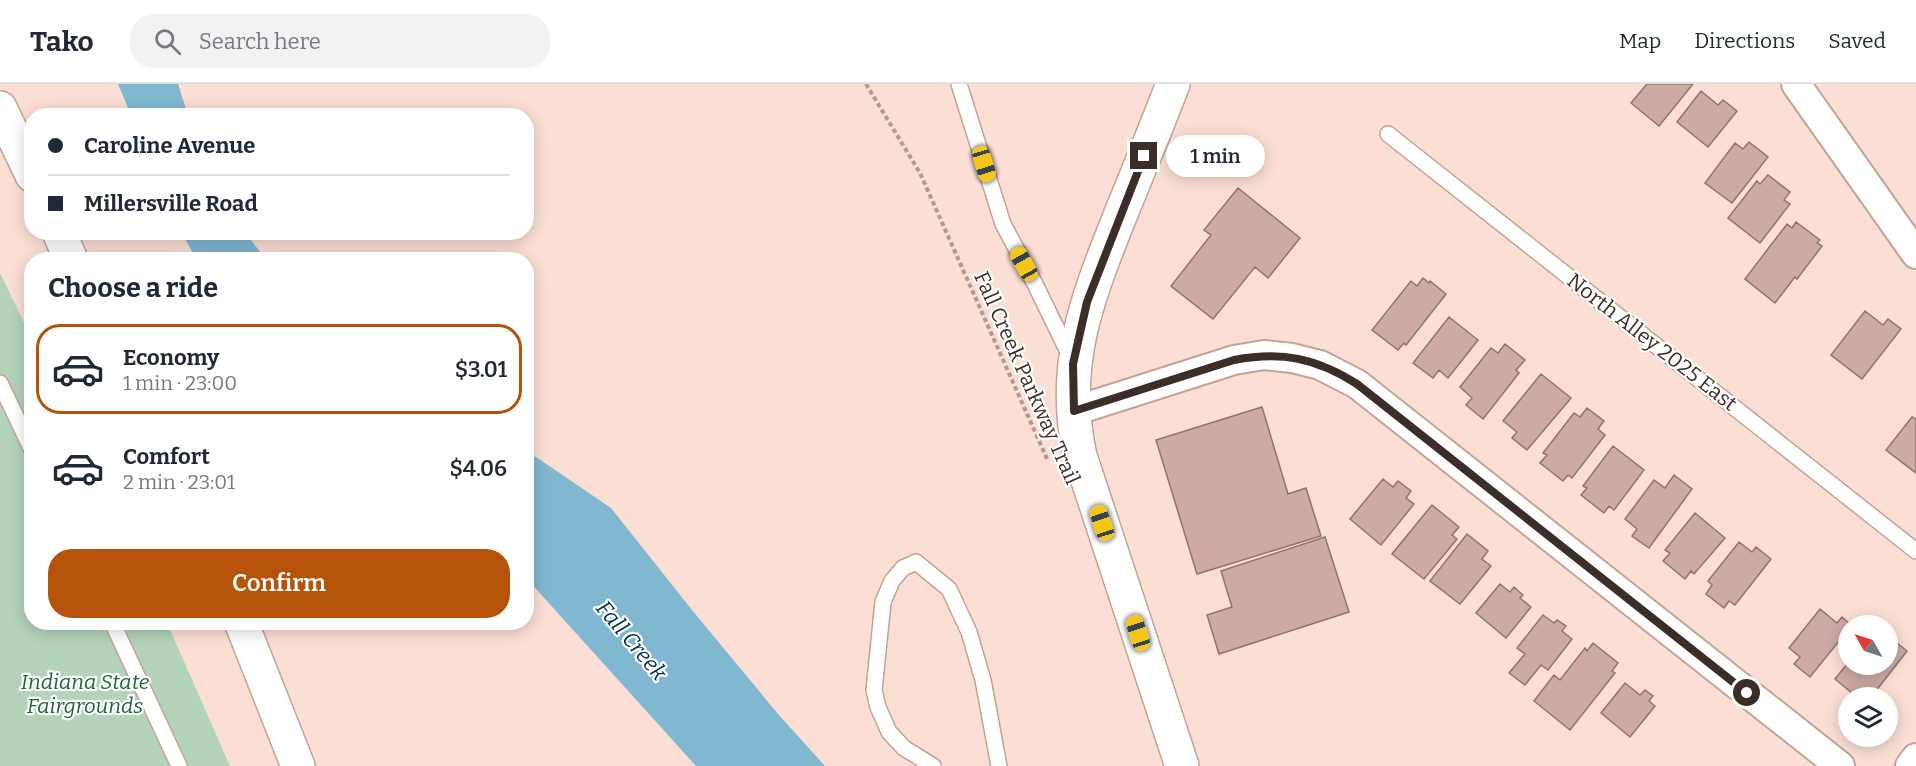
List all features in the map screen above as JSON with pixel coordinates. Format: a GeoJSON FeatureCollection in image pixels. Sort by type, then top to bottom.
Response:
{"type":"FeatureCollection","features":[{"type":"Feature","properties":{"kind":"street"},"geometry":{"type":"LineString","coordinates":[[1173,84],[1087,302],[1073,364],[1076,438],[1080,456],[1182,766]]}},
{"type":"Feature","properties":{"kind":"street"},"geometry":{"type":"LineString","coordinates":[[1796,84],[1916,254]]}},
{"type":"Feature","properties":{"kind":"street"},"geometry":{"type":"LineString","coordinates":[[0,108],[24,158]]}},
{"type":"Feature","properties":{"kind":"street"},"geometry":{"type":"LineString","coordinates":[[1074,411],[1234,360],[1257,356],[1278,355],[1332,370],[1357,384],[1840,766]]}},
{"type":"Feature","properties":{"kind":"street"},"geometry":{"type":"LineString","coordinates":[[244,630],[298,766]]}},
{"type":"Feature","properties":{"kind":"street"},"geometry":{"type":"LineString","coordinates":[[1910,766],[1916,758]]}},
{"type":"Feature","properties":{"kind":"lane"},"geometry":{"type":"LineString","coordinates":[[959,84],[1002,224],[1035,284],[1073,364]]}},
{"type":"Feature","properties":{"kind":"lane","name":"North Alley 2025 East"},"geometry":{"type":"LineString","coordinates":[[1388,134],[1916,551]]}},
{"type":"Feature","properties":{"kind":"lane"},"geometry":{"type":"LineString","coordinates":[[0,383],[24,433]]}},
{"type":"Feature","properties":{"kind":"lane"},"geometry":{"type":"LineString","coordinates":[[933,766],[904,748],[889,732],[878,707],[874,690],[883,602],[892,581],[903,567],[916,562],[950,589],[969,632],[983,680],[999,766]]}},
{"type":"Feature","properties":{"kind":"lane"},"geometry":{"type":"LineString","coordinates":[[116,630],[179,766]]}},
{"type":"Feature","properties":{"kind":"path","name":"Fall Creek Parkway Trail"},"geometry":{"type":"LineString","coordinates":[[866,84],[920,173],[1052,470]]}},
{"type":"Feature","properties":{"kind":"green space","name":"Indiana State Fairgrounds"},"geometry":{"type":"Polygon","coordinates":[[[0,273],[24,323],[24,630],[170,630],[230,766],[0,766],[0,273]]]}},
{"type":"Feature","properties":{"kind":"water"},"geometry":{"type":"Polygon","coordinates":[[[118,84],[178,84],[186,108],[128,108],[118,84]]]}},
{"type":"Feature","properties":{"kind":"water"},"geometry":{"type":"Polygon","coordinates":[[[186,240],[251,240],[260,252],[192,252],[186,240]]]}},
{"type":"Feature","properties":{"kind":"water","name":"Fall Creek"},"geometry":{"type":"Polygon","coordinates":[[[534,456],[611,508],[778,714],[825,766],[696,766],[534,587],[534,456]]]}},
{"type":"Feature","properties":{"kind":"building"},"geometry":{"type":"Polygon","coordinates":[[[1647,84],[1693,84],[1659,126],[1631,103],[1647,84]]]}},
{"type":"Feature","properties":{"kind":"building"},"geometry":{"type":"Polygon","coordinates":[[[1701,91],[1718,105],[1723,100],[1737,111],[1708,147],[1677,122],[1701,91]]]}},
{"type":"Feature","properties":{"kind":"building"},"geometry":{"type":"Polygon","coordinates":[[[1749,142],[1768,157],[1732,203],[1705,183],[1735,143],[1743,149],[1749,142]]]}},
{"type":"Feature","properties":{"kind":"building"},"geometry":{"type":"Polygon","coordinates":[[[1768,175],[1790,192],[1784,200],[1790,204],[1760,243],[1728,218],[1757,181],[1760,184],[1768,175]]]}},
{"type":"Feature","properties":{"kind":"building"},"geometry":{"type":"Polygon","coordinates":[[[1238,188],[1300,238],[1268,278],[1255,267],[1213,319],[1171,286],[1211,235],[1204,230],[1238,188]]]}},
{"type":"Feature","properties":{"kind":"building"},"geometry":{"type":"Polygon","coordinates":[[[1796,222],[1820,240],[1817,243],[1822,246],[1775,303],[1745,279],[1787,224],[1792,228],[1796,222]]]}},
{"type":"Feature","properties":{"kind":"building"},"geometry":{"type":"Polygon","coordinates":[[[1423,278],[1446,294],[1406,345],[1404,343],[1398,350],[1372,330],[1411,281],[1417,286],[1423,278]]]}},
{"type":"Feature","properties":{"kind":"building"},"geometry":{"type":"Polygon","coordinates":[[[1865,311],[1883,325],[1888,319],[1901,329],[1862,379],[1831,355],[1865,311]]]}},
{"type":"Feature","properties":{"kind":"building"},"geometry":{"type":"Polygon","coordinates":[[[1449,317],[1478,340],[1448,378],[1439,370],[1433,378],[1413,363],[1449,317]]]}},
{"type":"Feature","properties":{"kind":"building"},"geometry":{"type":"Polygon","coordinates":[[[1505,344],[1525,360],[1516,370],[1519,373],[1483,419],[1466,405],[1472,398],[1460,387],[1491,348],[1498,353],[1505,344]]]}},
{"type":"Feature","properties":{"kind":"building"},"geometry":{"type":"Polygon","coordinates":[[[1541,374],[1571,398],[1527,450],[1512,438],[1517,432],[1503,421],[1541,374]]]}},
{"type":"Feature","properties":{"kind":"building"},"geometry":{"type":"Polygon","coordinates":[[[1262,407],[1288,494],[1306,488],[1321,536],[1197,574],[1156,440],[1262,407]]]}},
{"type":"Feature","properties":{"kind":"building"},"geometry":{"type":"Polygon","coordinates":[[[1587,408],[1604,421],[1598,429],[1605,435],[1572,478],[1568,475],[1563,481],[1540,463],[1547,455],[1543,453],[1574,413],[1580,417],[1587,408]]]}},
{"type":"Feature","properties":{"kind":"building"},"geometry":{"type":"Polygon","coordinates":[[[1912,417],[1916,419],[1916,473],[1886,450],[1912,417]]]}},
{"type":"Feature","properties":{"kind":"building"},"geometry":{"type":"Polygon","coordinates":[[[1613,446],[1644,470],[1614,510],[1609,506],[1604,513],[1581,495],[1587,488],[1583,486],[1613,446]]]}},
{"type":"Feature","properties":{"kind":"building"},"geometry":{"type":"Polygon","coordinates":[[[1674,475],[1692,489],[1649,548],[1632,536],[1637,529],[1625,519],[1654,480],[1665,488],[1674,475]]]}},
{"type":"Feature","properties":{"kind":"building"},"geometry":{"type":"Polygon","coordinates":[[[1383,479],[1393,487],[1398,481],[1411,491],[1406,498],[1414,504],[1381,545],[1350,519],[1383,479]]]}},
{"type":"Feature","properties":{"kind":"building"},"geometry":{"type":"Polygon","coordinates":[[[1432,505],[1459,527],[1452,535],[1457,539],[1424,579],[1392,554],[1432,505]]]}},
{"type":"Feature","properties":{"kind":"building"},"geometry":{"type":"Polygon","coordinates":[[[1695,513],[1725,538],[1694,574],[1691,571],[1685,579],[1663,561],[1670,553],[1665,550],[1695,513]]]}},
{"type":"Feature","properties":{"kind":"building"},"geometry":{"type":"Polygon","coordinates":[[[1467,534],[1488,551],[1482,559],[1491,566],[1460,604],[1430,581],[1467,534]]]}},
{"type":"Feature","properties":{"kind":"building"},"geometry":{"type":"Polygon","coordinates":[[[1325,537],[1349,612],[1219,654],[1207,615],[1232,607],[1221,571],[1325,537]]]}},
{"type":"Feature","properties":{"kind":"building"},"geometry":{"type":"Polygon","coordinates":[[[1739,542],[1752,552],[1756,547],[1771,559],[1735,605],[1729,601],[1724,608],[1706,594],[1712,585],[1708,581],[1739,542]]]}},
{"type":"Feature","properties":{"kind":"building"},"geometry":{"type":"Polygon","coordinates":[[[1500,584],[1510,592],[1514,587],[1523,595],[1520,598],[1531,607],[1506,638],[1476,613],[1500,584]]]}},
{"type":"Feature","properties":{"kind":"building"},"geometry":{"type":"Polygon","coordinates":[[[1820,609],[1838,622],[1838,642],[1810,677],[1794,664],[1800,657],[1789,648],[1820,609]]]}},
{"type":"Feature","properties":{"kind":"building"},"geometry":{"type":"Polygon","coordinates":[[[1543,615],[1554,623],[1557,620],[1566,626],[1562,631],[1572,639],[1548,670],[1541,665],[1525,685],[1509,673],[1525,654],[1517,648],[1543,615]]]}},
{"type":"Feature","properties":{"kind":"building"},"geometry":{"type":"Polygon","coordinates":[[[1593,643],[1618,663],[1612,671],[1615,673],[1570,730],[1534,701],[1554,675],[1560,680],[1585,648],[1587,651],[1593,643]]]}},
{"type":"Feature","properties":{"kind":"building"},"geometry":{"type":"Polygon","coordinates":[[[1898,644],[1907,651],[1898,663],[1898,644]]]}},
{"type":"Feature","properties":{"kind":"building"},"geometry":{"type":"Polygon","coordinates":[[[1838,675],[1888,675],[1879,687],[1845,687],[1835,679],[1838,675]]]}},
{"type":"Feature","properties":{"kind":"building"},"geometry":{"type":"Polygon","coordinates":[[[1625,683],[1640,695],[1645,690],[1653,696],[1649,701],[1655,706],[1630,737],[1601,713],[1625,683]]]}},
{"type":"Feature","properties":{"kind":"route"},"geometry":{"type":"LineString","coordinates":[[1144,156],[1087,302],[1073,364],[1074,411],[1234,360],[1278,355],[1320,365],[1357,384],[1747,693]]}}]}
